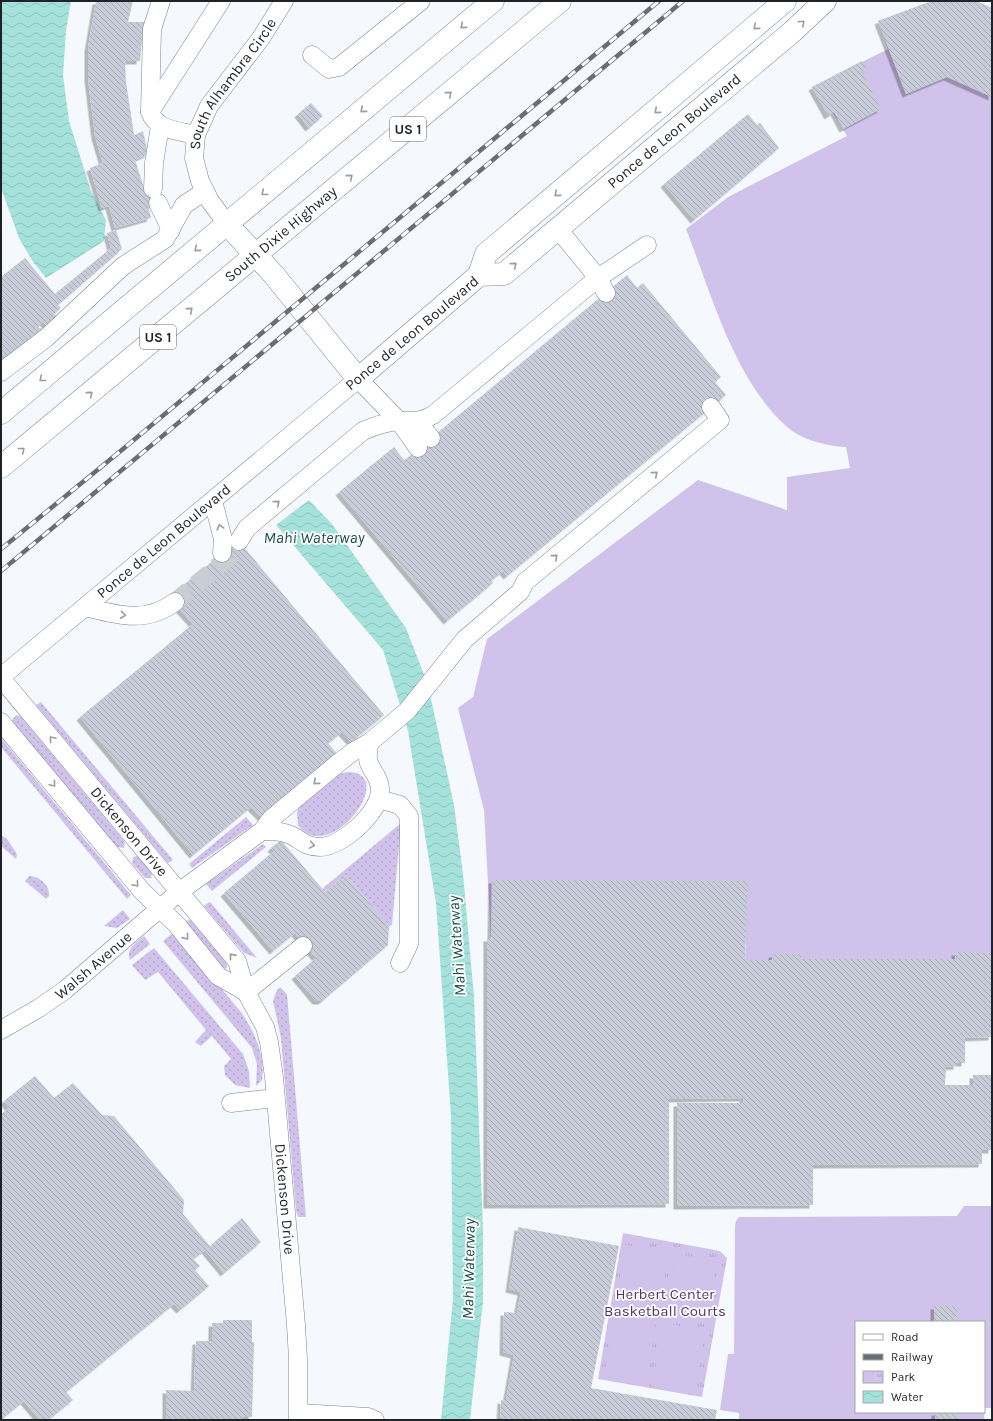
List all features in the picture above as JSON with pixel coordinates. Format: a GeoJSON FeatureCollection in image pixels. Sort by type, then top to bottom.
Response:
{"type":"FeatureCollection","features":[{"type":"Feature","properties":{"kind":"main road","name":"US 1"},"geometry":{"type":"LineString","coordinates":[[1,413],[493,1]]}},
{"type":"Feature","properties":{"kind":"main road","name":"South Dixie Highway"},"geometry":{"type":"LineString","coordinates":[[2,464],[255,256],[560,1]]}},
{"type":"Feature","properties":{"kind":"main road"},"geometry":{"type":"LineString","coordinates":[[478,275],[486,254],[785,1]]}},
{"type":"Feature","properties":{"kind":"main road","name":"Ponce de Leon Boulevard"},"geometry":{"type":"LineString","coordinates":[[358,379],[478,275],[504,274],[792,32],[825,1]]}},
{"type":"Feature","properties":{"kind":"main road","name":"South Alhambra Circle"},"geometry":{"type":"LineString","coordinates":[[227,224],[274,275],[358,379]]}},
{"type":"Feature","properties":{"kind":"street"},"geometry":{"type":"LineString","coordinates":[[161,1],[152,29],[155,119],[154,163],[156,196],[171,230]]}},
{"type":"Feature","properties":{"kind":"street"},"geometry":{"type":"LineString","coordinates":[[155,119],[221,1]]}},
{"type":"Feature","properties":{"kind":"street","name":"South Alhambra Circle"},"geometry":{"type":"LineString","coordinates":[[227,224],[204,191],[196,169],[194,158],[196,135],[209,106],[261,38],[283,1]]}},
{"type":"Feature","properties":{"kind":"street"},"geometry":{"type":"LineString","coordinates":[[312,55],[329,69],[339,66],[421,1]]}},
{"type":"Feature","properties":{"kind":"street"},"geometry":{"type":"LineString","coordinates":[[155,119],[196,135]]}},
{"type":"Feature","properties":{"kind":"street"},"geometry":{"type":"LineString","coordinates":[[1,372],[46,338],[123,266],[165,239],[184,206],[204,191]]}},
{"type":"Feature","properties":{"kind":"street"},"geometry":{"type":"LineString","coordinates":[[558,229],[606,286]]}},
{"type":"Feature","properties":{"kind":"street"},"geometry":{"type":"LineString","coordinates":[[239,541],[247,528],[363,431],[371,427],[424,420],[433,415],[606,286],[647,245]]}},
{"type":"Feature","properties":{"kind":"street"},"geometry":{"type":"LineString","coordinates":[[358,379],[408,421],[424,443]]}},
{"type":"Feature","properties":{"kind":"street","name":"Ponce de Leon Boulevard"},"geometry":{"type":"LineString","coordinates":[[1,678],[358,379]]}},
{"type":"Feature","properties":{"kind":"street"},"geometry":{"type":"LineString","coordinates":[[370,742],[367,759],[371,770],[378,780],[380,788],[379,799],[374,810],[365,820],[333,844],[322,847],[300,843],[293,836],[289,824],[290,804],[337,764],[354,751],[370,742],[418,698],[440,668],[465,639],[520,592],[519,576],[720,420],[711,407]]}},
{"type":"Feature","properties":{"kind":"street"},"geometry":{"type":"LineString","coordinates":[[213,501],[223,539],[222,553]]}},
{"type":"Feature","properties":{"kind":"street"},"geometry":{"type":"LineString","coordinates":[[85,607],[121,616],[139,616],[163,611],[175,602]]}},
{"type":"Feature","properties":{"kind":"street","name":"Dickenson Drive"},"geometry":{"type":"LineString","coordinates":[[1,678],[237,961],[246,992],[264,1027],[269,1042],[298,1351],[298,1416],[368,1417],[376,1420]]}},
{"type":"Feature","properties":{"kind":"street","name":"Dickenson Drive"},"geometry":{"type":"LineString","coordinates":[[1,722],[142,891],[177,925],[218,976],[246,992]]}},
{"type":"Feature","properties":{"kind":"street"},"geometry":{"type":"LineString","coordinates":[[337,764],[362,766],[371,770]]}},
{"type":"Feature","properties":{"kind":"street"},"geometry":{"type":"LineString","coordinates":[[379,799],[400,805],[409,816],[409,944],[400,963]]}},
{"type":"Feature","properties":{"kind":"street","name":"Walsh Avenue"},"geometry":{"type":"LineString","coordinates":[[1,1030],[39,1008],[65,990],[179,892],[262,831],[271,819],[290,804]]}},
{"type":"Feature","properties":{"kind":"street"},"geometry":{"type":"LineString","coordinates":[[262,831],[283,833],[293,836]]}},
{"type":"Feature","properties":{"kind":"street"},"geometry":{"type":"LineString","coordinates":[[246,992],[303,946]]}},
{"type":"Feature","properties":{"kind":"street"},"geometry":{"type":"LineString","coordinates":[[231,1103],[275,1098]]}},
{"type":"Feature","properties":{"kind":"green space"},"geometry":{"type":"Polygon","coordinates":[[[932,1],[976,1],[992,8],[992,959],[801,959],[800,954],[773,954],[772,960],[745,960],[746,938],[491,938],[484,810],[458,708],[473,697],[487,639],[698,480],[787,510],[787,477],[850,468],[846,447],[806,439],[792,431],[768,407],[752,384],[738,360],[726,334],[686,229],[728,197],[847,136],[833,113],[828,116],[812,87],[888,49],[878,21],[932,1]]]}},
{"type":"Feature","properties":{"kind":"green space"},"geometry":{"type":"Polygon","coordinates":[[[41,702],[173,860],[168,863],[36,705],[41,702]]]}},
{"type":"Feature","properties":{"kind":"green space"},"geometry":{"type":"Polygon","coordinates":[[[16,715],[20,716],[125,842],[124,848],[117,847],[14,724],[12,720],[16,715]]]}},
{"type":"Feature","properties":{"kind":"green space"},"geometry":{"type":"Polygon","coordinates":[[[1,738],[131,895],[127,899],[1,747],[1,738]]]}},
{"type":"Feature","properties":{"kind":"green space"},"geometry":{"type":"Polygon","coordinates":[[[347,772],[362,776],[366,786],[363,800],[354,815],[341,827],[326,835],[311,835],[298,825],[297,812],[300,806],[336,775],[347,772]]]}},
{"type":"Feature","properties":{"kind":"green space"},"geometry":{"type":"Polygon","coordinates":[[[246,817],[253,825],[192,868],[189,864],[246,817]]]}},
{"type":"Feature","properties":{"kind":"green space"},"geometry":{"type":"Polygon","coordinates":[[[401,823],[392,925],[389,926],[346,875],[325,892],[322,889],[401,823]]]}},
{"type":"Feature","properties":{"kind":"green space"},"geometry":{"type":"Polygon","coordinates":[[[1,835],[7,839],[17,854],[16,859],[1,846],[1,835]]]}},
{"type":"Feature","properties":{"kind":"green space"},"geometry":{"type":"Polygon","coordinates":[[[263,844],[266,847],[212,891],[206,884],[263,844]]]}},
{"type":"Feature","properties":{"kind":"green space"},"geometry":{"type":"Polygon","coordinates":[[[137,856],[152,872],[151,878],[145,878],[132,863],[133,857],[137,856]]]}},
{"type":"Feature","properties":{"kind":"green space"},"geometry":{"type":"Polygon","coordinates":[[[29,876],[40,879],[46,885],[49,896],[46,899],[25,881],[29,876]]]}},
{"type":"Feature","properties":{"kind":"green space"},"geometry":{"type":"Polygon","coordinates":[[[209,902],[257,958],[244,953],[204,906],[209,902]]]}},
{"type":"Feature","properties":{"kind":"green space"},"geometry":{"type":"Polygon","coordinates":[[[123,910],[130,919],[117,928],[104,926],[123,910]]]}},
{"type":"Feature","properties":{"kind":"green space"},"geometry":{"type":"Polygon","coordinates":[[[189,920],[192,921],[227,964],[227,968],[222,970],[185,922],[189,920]]]}},
{"type":"Feature","properties":{"kind":"green space"},"geometry":{"type":"Polygon","coordinates":[[[174,932],[241,1012],[250,1027],[261,1053],[263,1071],[262,1080],[256,1086],[257,1064],[252,1048],[163,941],[174,932]]]}},
{"type":"Feature","properties":{"kind":"green space"},"geometry":{"type":"Polygon","coordinates":[[[144,936],[150,944],[130,960],[129,952],[144,936]]]}},
{"type":"Feature","properties":{"kind":"green space"},"geometry":{"type":"Polygon","coordinates":[[[154,948],[243,1054],[249,1071],[250,1088],[235,1085],[225,1075],[224,1066],[231,1059],[212,1036],[201,1046],[195,1042],[206,1030],[158,972],[145,980],[132,965],[154,948]]]}},
{"type":"Feature","properties":{"kind":"green space"},"geometry":{"type":"Polygon","coordinates":[[[280,987],[287,994],[306,1217],[298,1217],[296,1210],[281,1038],[273,1001],[276,992],[280,987]]]}},
{"type":"Feature","properties":{"kind":"green space"},"geometry":{"type":"Polygon","coordinates":[[[964,1206],[992,1206],[992,1408],[985,1408],[985,1321],[855,1321],[855,1413],[985,1413],[984,1420],[739,1420],[739,1413],[720,1410],[728,1354],[734,1354],[735,1226],[739,1217],[957,1216],[964,1206]]]}},
{"type":"Feature","properties":{"kind":"green space","name":"Herbert Center Basketball Courts"},"geometry":{"type":"Polygon","coordinates":[[[623,1233],[720,1251],[727,1258],[702,1397],[598,1379],[623,1233]]]}},
{"type":"Feature","properties":{"kind":"green space"},"geometry":{"type":"Polygon","coordinates":[[[626,1245],[669,1252],[658,1315],[616,1308],[626,1245]]]}},
{"type":"Feature","properties":{"kind":"green space"},"geometry":{"type":"Polygon","coordinates":[[[676,1254],[717,1261],[706,1323],[665,1316],[676,1254]]]}},
{"type":"Feature","properties":{"kind":"green space"},"geometry":{"type":"Polygon","coordinates":[[[615,1315],[656,1322],[646,1386],[604,1379],[615,1315]]]}},
{"type":"Feature","properties":{"kind":"green space"},"geometry":{"type":"Polygon","coordinates":[[[663,1323],[705,1331],[695,1393],[652,1386],[663,1323]]]}},
{"type":"Feature","properties":{"kind":"water"},"geometry":{"type":"Polygon","coordinates":[[[1,1],[71,1],[66,31],[63,75],[69,121],[91,191],[106,220],[104,241],[46,278],[33,262],[19,238],[1,188],[1,1]]]}},
{"type":"Feature","properties":{"kind":"water","name":"Mahi Waterway"},"geometry":{"type":"Polygon","coordinates":[[[309,500],[332,524],[406,628],[428,685],[454,805],[463,874],[474,997],[483,1230],[483,1301],[470,1420],[441,1420],[453,1299],[451,1116],[436,903],[408,731],[383,650],[276,525],[309,500]]]}},
{"type":"Feature","properties":{"kind":"building"},"geometry":{"type":"Polygon","coordinates":[[[96,1],[133,1],[128,22],[144,22],[140,61],[125,61],[126,82],[134,135],[143,131],[148,154],[135,160],[145,191],[159,187],[164,201],[148,206],[151,218],[115,228],[109,206],[102,208],[90,168],[103,163],[95,136],[88,78],[88,48],[96,1]]]}},
{"type":"Feature","properties":{"kind":"building"},"geometry":{"type":"Polygon","coordinates":[[[932,1],[976,1],[992,8],[992,97],[947,77],[906,94],[878,21],[932,1]]]}},
{"type":"Feature","properties":{"kind":"building"},"geometry":{"type":"Polygon","coordinates":[[[862,61],[867,70],[862,72],[881,109],[843,129],[834,112],[828,116],[812,87],[862,61]]]}},
{"type":"Feature","properties":{"kind":"building"},"geometry":{"type":"Polygon","coordinates":[[[311,103],[323,116],[309,128],[298,114],[311,103]]]}},
{"type":"Feature","properties":{"kind":"building"},"geometry":{"type":"Polygon","coordinates":[[[748,114],[757,125],[760,123],[779,148],[694,220],[664,184],[748,114]]]}},
{"type":"Feature","properties":{"kind":"building"},"geometry":{"type":"Polygon","coordinates":[[[116,230],[122,249],[58,305],[61,308],[54,314],[58,317],[47,326],[43,322],[38,327],[43,330],[1,367],[1,277],[25,258],[55,294],[111,248],[107,233],[116,230]]]}},
{"type":"Feature","properties":{"kind":"building"},"geometry":{"type":"Polygon","coordinates":[[[627,275],[637,288],[643,283],[721,377],[715,382],[726,395],[507,576],[503,571],[491,581],[493,583],[447,621],[339,492],[394,447],[404,460],[406,459],[627,275]]]}},
{"type":"Feature","properties":{"kind":"building"},"geometry":{"type":"Polygon","coordinates":[[[238,540],[384,715],[351,742],[342,732],[328,743],[338,755],[262,818],[251,807],[193,855],[80,717],[193,624],[169,597],[238,540]]]}},
{"type":"Feature","properties":{"kind":"building"},"geometry":{"type":"Polygon","coordinates":[[[281,840],[325,892],[346,875],[389,926],[388,945],[322,1001],[316,1001],[295,976],[316,958],[295,933],[273,951],[224,893],[274,851],[271,848],[281,840]]]}},
{"type":"Feature","properties":{"kind":"building"},"geometry":{"type":"Polygon","coordinates":[[[492,880],[748,881],[745,960],[772,960],[772,954],[801,954],[801,959],[955,959],[955,952],[992,953],[992,1037],[965,1038],[965,1063],[957,1063],[957,1066],[946,1067],[945,1085],[973,1085],[973,1075],[992,1075],[992,1150],[982,1150],[982,1164],[813,1165],[813,1205],[677,1206],[677,1103],[744,1103],[743,1098],[669,1099],[669,1204],[487,1205],[487,938],[491,938],[492,880]]]}},
{"type":"Feature","properties":{"kind":"building"},"geometry":{"type":"Polygon","coordinates":[[[35,1076],[54,1098],[73,1083],[102,1115],[114,1116],[184,1200],[183,1214],[210,1246],[242,1218],[261,1242],[224,1273],[205,1250],[193,1259],[200,1266],[195,1270],[209,1286],[180,1310],[174,1304],[66,1392],[73,1400],[48,1420],[40,1420],[24,1401],[4,1417],[1,1413],[1,1114],[9,1108],[4,1101],[35,1076]]]}},
{"type":"Feature","properties":{"kind":"building"},"geometry":{"type":"Polygon","coordinates":[[[518,1227],[619,1246],[591,1388],[717,1410],[715,1420],[500,1420],[501,1400],[506,1401],[514,1355],[503,1352],[504,1312],[517,1313],[521,1292],[509,1289],[518,1227]]]}},
{"type":"Feature","properties":{"kind":"building"},"geometry":{"type":"Polygon","coordinates":[[[934,1306],[957,1306],[957,1321],[934,1321],[934,1306]]]}},
{"type":"Feature","properties":{"kind":"building"},"geometry":{"type":"Polygon","coordinates":[[[223,1320],[252,1320],[252,1342],[254,1342],[252,1417],[243,1417],[243,1420],[166,1420],[166,1390],[194,1391],[196,1341],[212,1341],[212,1323],[223,1323],[223,1320]]]}},
{"type":"Feature","properties":{"kind":"building"},"geometry":{"type":"Polygon","coordinates":[[[935,1413],[958,1413],[958,1420],[935,1420],[935,1413]]]}},
{"type":"Feature","properties":{"kind":"tunnel"},"geometry":{"type":"LineString","coordinates":[[175,602],[230,556],[239,541]]}},
{"type":"Feature","properties":{"kind":"railway"},"geometry":{"type":"LineString","coordinates":[[1,549],[123,449],[659,1]]}},
{"type":"Feature","properties":{"kind":"railway"},"geometry":{"type":"LineString","coordinates":[[1,571],[683,1]]}}]}
